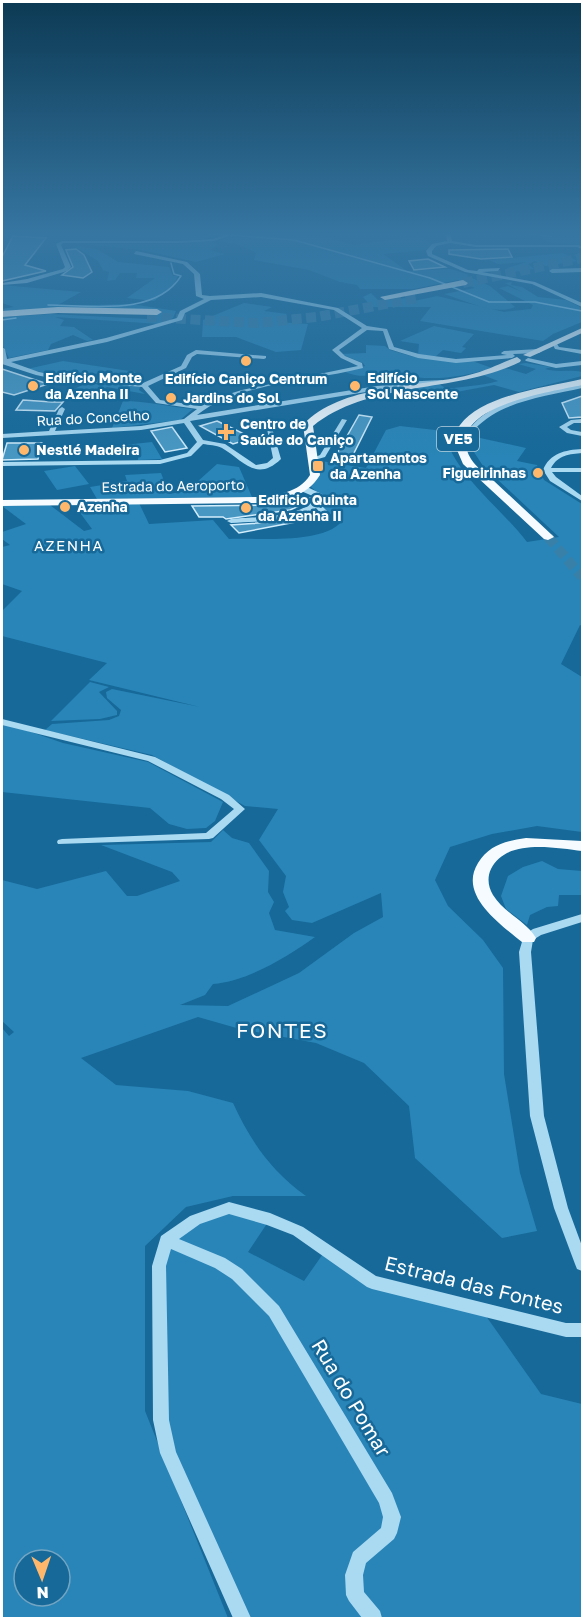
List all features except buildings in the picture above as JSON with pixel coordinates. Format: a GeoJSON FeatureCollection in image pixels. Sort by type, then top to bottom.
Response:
{"type":"FeatureCollection","features":[{"type":"Feature","properties":{"kind":"highway"},"geometry":{"type":"LineString","coordinates":[[2,315],[58,310],[157,312]]}},
{"type":"Feature","properties":{"kind":"highway"},"geometry":{"type":"LineString","coordinates":[[2,315],[57,313],[147,317]]}},
{"type":"Feature","properties":{"kind":"main road"},"geometry":{"type":"LineString","coordinates":[[304,489],[315,475],[308,425],[323,412],[348,402],[486,372],[514,358],[528,357],[582,330]]}},
{"type":"Feature","properties":{"kind":"main road","name":"VE5"},"geometry":{"type":"LineString","coordinates":[[548,537],[466,462],[459,448],[458,435],[468,421],[488,408],[582,384]]}},
{"type":"Feature","properties":{"kind":"main road","name":"Estrada do Aeroporto"},"geometry":{"type":"LineString","coordinates":[[2,503],[257,500],[304,489]]}},
{"type":"Feature","properties":{"kind":"main road"},"geometry":{"type":"LineString","coordinates":[[528,938],[490,904],[482,891],[481,872],[488,861],[507,848],[524,843],[582,846]]}},
{"type":"Feature","properties":{"kind":"street"},"geometry":{"type":"LineString","coordinates":[[3,361],[150,329],[180,319],[182,312],[191,308]]}},
{"type":"Feature","properties":{"kind":"street"},"geometry":{"type":"LineString","coordinates":[[329,308],[336,309],[366,328],[385,330],[391,348],[418,356],[456,361],[514,358]]}},
{"type":"Feature","properties":{"kind":"street"},"geometry":{"type":"LineString","coordinates":[[270,429],[277,459],[272,464],[262,466],[242,462],[225,446],[201,442],[187,419],[204,408],[251,388],[361,367],[360,364],[336,353],[335,350],[366,328]]}},
{"type":"Feature","properties":{"kind":"street"},"geometry":{"type":"LineString","coordinates":[[555,344],[557,348],[582,352]]}},
{"type":"Feature","properties":{"kind":"street"},"geometry":{"type":"LineString","coordinates":[[2,350],[3,361]]}},
{"type":"Feature","properties":{"kind":"street"},"geometry":{"type":"LineString","coordinates":[[500,357],[503,354],[539,351]]}},
{"type":"Feature","properties":{"kind":"street"},"geometry":{"type":"LineString","coordinates":[[3,361],[22,371],[57,378],[144,385],[184,368],[189,356],[196,352],[264,357]]}},
{"type":"Feature","properties":{"kind":"street"},"geometry":{"type":"LineString","coordinates":[[528,357],[556,366],[582,363]]}},
{"type":"Feature","properties":{"kind":"street","name":"Rua do Concelho"},"geometry":{"type":"LineString","coordinates":[[2,436],[52,431],[141,428],[419,382],[442,382]]}},
{"type":"Feature","properties":{"kind":"street"},"geometry":{"type":"LineString","coordinates":[[472,428],[487,415],[503,408],[582,384]]}},
{"type":"Feature","properties":{"kind":"street"},"geometry":{"type":"LineString","coordinates":[[144,385],[158,402],[204,408]]}},
{"type":"Feature","properties":{"kind":"street"},"geometry":{"type":"LineString","coordinates":[[52,431],[62,409]]}},
{"type":"Feature","properties":{"kind":"street"},"geometry":{"type":"LineString","coordinates":[[313,460],[323,456],[344,420]]}},
{"type":"Feature","properties":{"kind":"street"},"geometry":{"type":"LineString","coordinates":[[582,421],[573,421],[562,427],[569,432],[582,434]]}},
{"type":"Feature","properties":{"kind":"street"},"geometry":{"type":"LineString","coordinates":[[2,464],[160,462],[189,455],[201,442]]}},
{"type":"Feature","properties":{"kind":"street"},"geometry":{"type":"LineString","coordinates":[[582,451],[554,458],[547,470],[553,479],[582,499]]}},
{"type":"Feature","properties":{"kind":"street"},"geometry":{"type":"LineString","coordinates":[[547,470],[582,470]]}},
{"type":"Feature","properties":{"kind":"street"},"geometry":{"type":"LineString","coordinates":[[231,520],[311,509],[319,496],[304,489]]}},
{"type":"Feature","properties":{"kind":"street"},"geometry":{"type":"LineString","coordinates":[[316,504],[323,511]]}},
{"type":"Feature","properties":{"kind":"street"},"geometry":{"type":"LineString","coordinates":[[2,722],[152,759],[225,797],[240,809],[209,836],[62,842]]}},
{"type":"Feature","properties":{"kind":"street"},"geometry":{"type":"LineString","coordinates":[[582,918],[548,928],[528,938],[525,952],[537,1116],[561,1208],[582,1264]]}},
{"type":"Feature","properties":{"kind":"street","name":"Estrada das Fontes"},"geometry":{"type":"LineString","coordinates":[[166,1240],[195,1220],[229,1208],[270,1219],[298,1232],[372,1282],[566,1330],[582,1330]]}},
{"type":"Feature","properties":{"kind":"street"},"geometry":{"type":"LineString","coordinates":[[166,1240],[159,1266],[161,1420],[168,1453],[242,1618]]}},
{"type":"Feature","properties":{"kind":"street","name":"Rua do Pomar"},"geometry":{"type":"LineString","coordinates":[[166,1240],[220,1263],[237,1275],[274,1311],[386,1499],[392,1517],[388,1533],[360,1558],[354,1575],[355,1595],[374,1618]]}},
{"type":"Feature","properties":{"kind":"shaded area"},"geometry":{"type":"Polygon","coordinates":[[[10,308],[154,308],[176,311],[173,318],[159,324],[55,317],[64,320],[60,326],[74,327],[93,340],[87,341],[73,335],[51,344],[48,350],[9,358],[2,344],[2,317],[51,314],[147,319],[161,310],[80,308],[2,312],[2,309],[10,308]]]}},
{"type":"Feature","properties":{"kind":"shaded area"},"geometry":{"type":"Polygon","coordinates":[[[233,308],[271,308],[264,311],[287,314],[277,322],[308,324],[301,350],[276,352],[236,337],[202,337],[203,320],[233,308]]]}},
{"type":"Feature","properties":{"kind":"shaded area"},"geometry":{"type":"Polygon","coordinates":[[[431,308],[486,308],[504,312],[581,308],[582,322],[553,334],[543,341],[420,321],[431,308]]]}},
{"type":"Feature","properties":{"kind":"shaded area"},"geometry":{"type":"Polygon","coordinates":[[[487,308],[513,308],[499,310],[487,308]]]}},
{"type":"Feature","properties":{"kind":"shaded area"},"geometry":{"type":"Polygon","coordinates":[[[434,326],[474,334],[462,347],[466,348],[461,353],[443,350],[435,357],[418,355],[419,344],[400,341],[434,326]]]}},
{"type":"Feature","properties":{"kind":"shaded area"},"geometry":{"type":"Polygon","coordinates":[[[366,345],[385,346],[390,350],[414,357],[475,362],[492,368],[469,374],[434,378],[392,374],[364,376],[343,371],[365,366],[341,354],[366,353],[366,345]]]}},
{"type":"Feature","properties":{"kind":"shaded area"},"geometry":{"type":"Polygon","coordinates":[[[63,361],[136,372],[121,381],[94,380],[109,370],[76,379],[27,369],[63,361]]]}},
{"type":"Feature","properties":{"kind":"shaded area"},"geometry":{"type":"Polygon","coordinates":[[[518,364],[551,367],[545,369],[550,370],[582,372],[582,376],[519,392],[494,385],[413,400],[400,391],[439,384],[447,389],[492,383],[498,381],[483,375],[505,368],[526,374],[536,369],[518,364]]]}},
{"type":"Feature","properties":{"kind":"shaded area"},"geometry":{"type":"Polygon","coordinates":[[[85,384],[133,385],[140,387],[139,390],[145,394],[107,387],[92,394],[74,389],[85,384]]]}},
{"type":"Feature","properties":{"kind":"shaded area"},"geometry":{"type":"Polygon","coordinates":[[[123,401],[193,409],[180,420],[112,428],[123,401]]]}},
{"type":"Feature","properties":{"kind":"shaded area"},"geometry":{"type":"Polygon","coordinates":[[[400,426],[435,430],[445,435],[450,450],[469,478],[527,542],[559,537],[483,466],[472,449],[471,436],[526,448],[517,461],[537,465],[544,480],[582,504],[582,626],[580,625],[561,664],[582,677],[582,832],[537,826],[492,834],[450,847],[435,880],[448,906],[483,940],[503,968],[504,1074],[520,1173],[537,1231],[502,1238],[415,1158],[409,1106],[364,1063],[316,1043],[240,1029],[198,1017],[81,1058],[116,1085],[188,1091],[233,1103],[263,1155],[282,1176],[306,1196],[233,1196],[186,1207],[145,1246],[145,1411],[228,1618],[2,1618],[2,1028],[9,1036],[14,1032],[2,1021],[2,880],[37,889],[106,871],[127,896],[137,896],[180,881],[172,872],[101,845],[211,842],[223,830],[232,838],[249,843],[269,871],[268,892],[274,902],[269,913],[275,930],[315,937],[267,967],[240,978],[213,984],[205,995],[180,1005],[228,1006],[299,973],[354,933],[383,917],[381,893],[312,923],[292,920],[285,911],[289,907],[283,892],[286,876],[259,840],[278,809],[245,806],[152,755],[45,730],[52,724],[109,720],[119,716],[121,710],[107,698],[106,692],[112,689],[200,707],[89,680],[107,663],[2,636],[2,611],[22,591],[2,584],[2,547],[10,545],[2,539],[2,532],[26,524],[2,506],[50,505],[84,531],[92,529],[78,510],[111,509],[108,504],[139,503],[149,524],[213,520],[229,539],[305,537],[332,529],[341,522],[315,503],[319,494],[311,487],[321,461],[366,468],[386,430],[400,426]]]}},
{"type":"Feature","properties":{"kind":"shaded area"},"geometry":{"type":"Polygon","coordinates":[[[152,442],[162,459],[138,460],[139,451],[124,451],[124,445],[152,442]]]}},
{"type":"Feature","properties":{"kind":"shaded area"},"geometry":{"type":"Polygon","coordinates":[[[217,464],[239,467],[252,497],[97,499],[90,487],[127,481],[125,475],[161,473],[169,494],[187,491],[217,464]]]}},
{"type":"Feature","properties":{"kind":"shaded area"},"geometry":{"type":"Polygon","coordinates":[[[75,466],[89,484],[57,490],[44,471],[75,466]]]}},
{"type":"Feature","properties":{"kind":"shaded area"},"geometry":{"type":"Polygon","coordinates":[[[90,682],[109,687],[99,692],[117,711],[117,715],[100,719],[51,721],[90,682]]]}},
{"type":"Feature","properties":{"kind":"shaded area"},"geometry":{"type":"Polygon","coordinates":[[[2,722],[63,743],[148,762],[223,802],[215,821],[206,828],[187,829],[169,824],[150,808],[2,792],[2,722]]]}},
{"type":"Feature","properties":{"kind":"shaded area"},"geometry":{"type":"Polygon","coordinates":[[[542,861],[558,869],[582,871],[582,895],[559,895],[558,906],[547,907],[530,915],[527,925],[506,909],[501,896],[508,876],[523,867],[542,861]]]}},
{"type":"Feature","properties":{"kind":"shaded area"},"geometry":{"type":"Polygon","coordinates":[[[229,1208],[270,1219],[248,1252],[304,1281],[325,1251],[372,1282],[481,1309],[541,1394],[582,1404],[582,1618],[242,1618],[161,1420],[166,1240],[229,1208]]]}},
{"type":"Feature","properties":{"kind":"waterway"},"geometry":{"type":"LineString","coordinates":[[564,308],[582,311]]}},
{"type":"Feature","properties":{"kind":"waterway"},"geometry":{"type":"LineString","coordinates":[[2,320],[16,318]]}},
{"type":"Feature","properties":{"kind":"tunnel"},"geometry":{"type":"LineString","coordinates":[[147,317],[257,323],[317,317],[366,308]]}},
{"type":"Feature","properties":{"kind":"tunnel"},"geometry":{"type":"LineString","coordinates":[[548,537],[582,577]]}},
{"type":"Feature","properties":{"kind":"place","name":"Edifício Caniço Centrum"},"geometry":{"type":"Point","coordinates":[246,361]}},
{"type":"Feature","properties":{"kind":"place","name":"Edifício Monte da Azenha II"},"geometry":{"type":"Point","coordinates":[33,386]}},
{"type":"Feature","properties":{"kind":"place","name":"Edifício Sol Nascente"},"geometry":{"type":"Point","coordinates":[355,386]}},
{"type":"Feature","properties":{"kind":"place","name":"Jardins do Sol"},"geometry":{"type":"Point","coordinates":[171,398]}},
{"type":"Feature","properties":{"kind":"place","name":"Centro de Saúde do Caniço"},"geometry":{"type":"Point","coordinates":[226,432]}},
{"type":"Feature","properties":{"kind":"place","name":"Nestlé Madeira"},"geometry":{"type":"Point","coordinates":[24,450]}},
{"type":"Feature","properties":{"kind":"place","name":"Apartamentos da Azenha"},"geometry":{"type":"Point","coordinates":[318,466]}},
{"type":"Feature","properties":{"kind":"place","name":"Figueirinhas"},"geometry":{"type":"Point","coordinates":[538,473]}},
{"type":"Feature","properties":{"kind":"place","name":"Azenha"},"geometry":{"type":"Point","coordinates":[65,507]}},
{"type":"Feature","properties":{"kind":"place","name":"Edificio Quinta da Azenha II"},"geometry":{"type":"Point","coordinates":[246,508]}},
{"type":"Feature","properties":{"kind":"district","name":"AZENHA"},"geometry":{"type":"Point","coordinates":[69,546]}},
{"type":"Feature","properties":{"kind":"district","name":"FONTES"},"geometry":{"type":"Point","coordinates":[282,1031]}}]}
